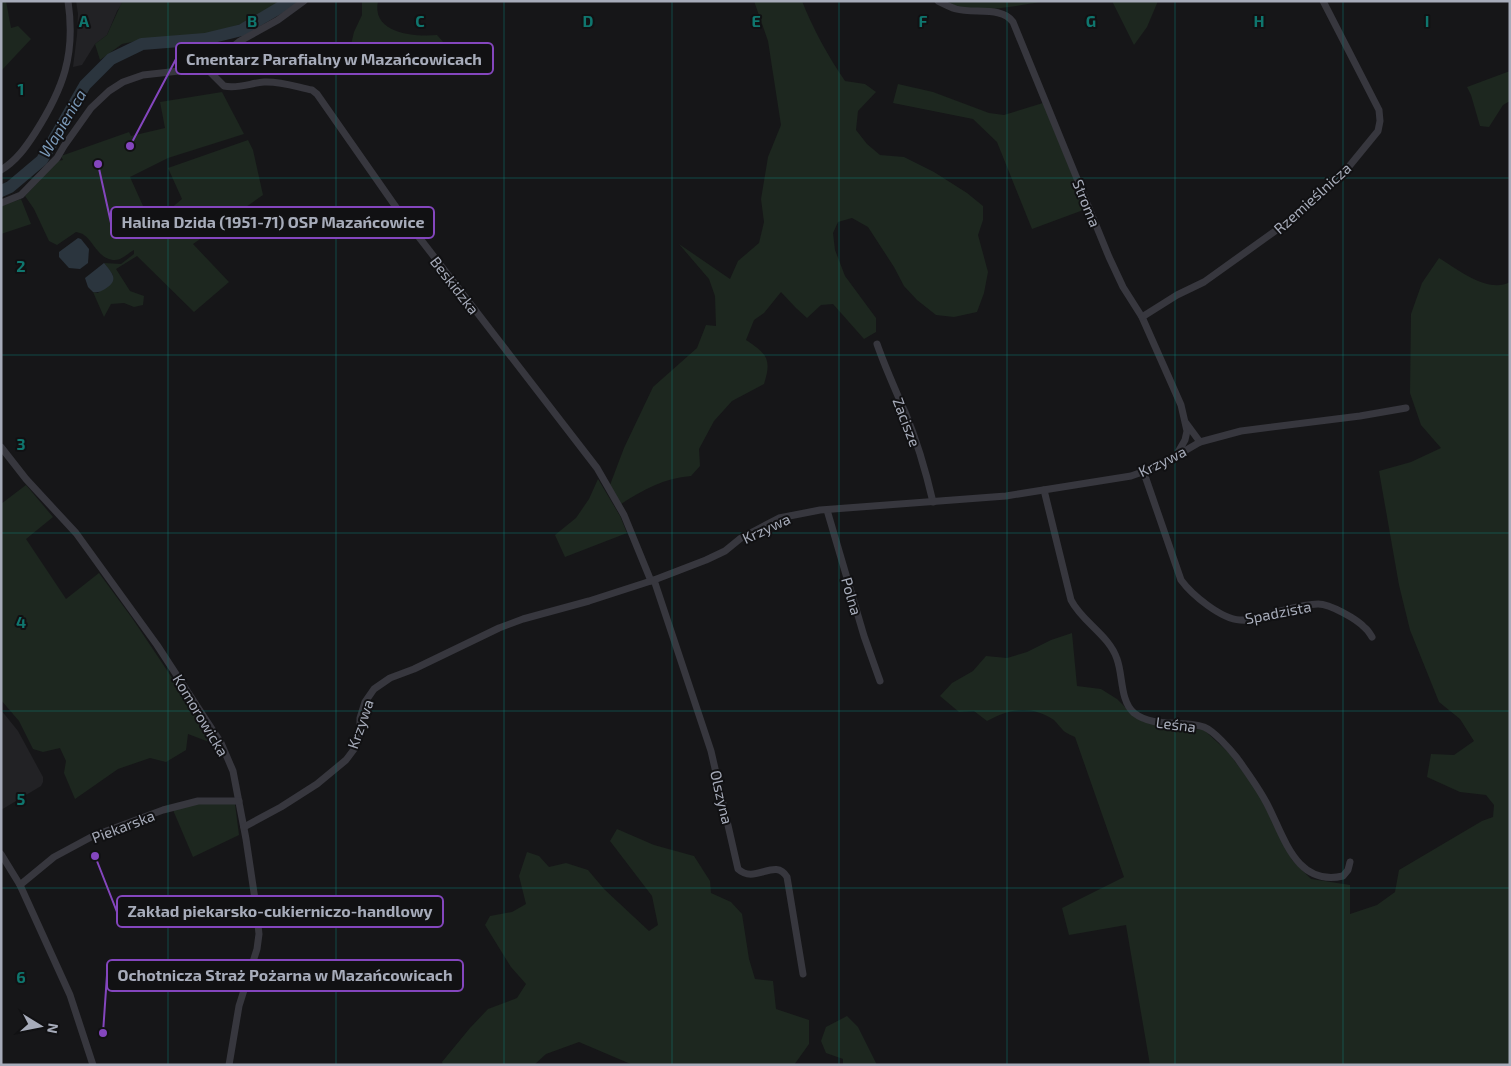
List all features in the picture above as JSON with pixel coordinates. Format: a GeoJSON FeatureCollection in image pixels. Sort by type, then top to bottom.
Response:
{"type":"FeatureCollection","features":[{"type":"Feature","properties":{"kind":"street"},"geometry":{"type":"LineString","coordinates":[[1,170],[18,156],[29,142],[58,94],[66,69],[69,50],[68,1]]}},
{"type":"Feature","properties":{"kind":"street"},"geometry":{"type":"LineString","coordinates":[[1,203],[21,195],[57,158],[91,108],[109,91],[123,82],[143,76],[206,68],[240,42],[278,20],[304,1]]}},
{"type":"Feature","properties":{"kind":"street","name":"Stroma"},"geometry":{"type":"LineString","coordinates":[[938,1],[956,9],[977,12],[999,12],[1009,16],[1013,22],[1109,257],[1123,287],[1142,317],[1181,405],[1187,431],[1185,440],[1176,455]]}},
{"type":"Feature","properties":{"kind":"street","name":"Rzemieślnicza"},"geometry":{"type":"LineString","coordinates":[[1142,317],[1177,295],[1204,282],[1292,219],[1342,175],[1378,131],[1380,122],[1379,110],[1323,1]]}},
{"type":"Feature","properties":{"kind":"street","name":"Beskidzka"},"geometry":{"type":"LineString","coordinates":[[206,68],[224,86],[236,87],[270,82],[312,90],[316,94],[403,217],[597,468],[624,515],[653,580]]}},
{"type":"Feature","properties":{"kind":"street","name":"Zacisze"},"geometry":{"type":"LineString","coordinates":[[877,344],[927,475],[933,502]]}},
{"type":"Feature","properties":{"kind":"street","name":"Krzywa"},"geometry":{"type":"LineString","coordinates":[[244,827],[281,807],[317,784],[346,760],[354,748],[360,732],[360,718],[365,702],[374,689],[390,678],[414,669],[499,628],[653,580],[706,560],[725,551],[741,538],[779,518],[827,510],[1006,496],[1144,473],[1200,442],[1241,431],[1360,416],[1406,408]]}},
{"type":"Feature","properties":{"kind":"street"},"geometry":{"type":"LineString","coordinates":[[1186,422],[1200,442]]}},
{"type":"Feature","properties":{"kind":"street","name":"Komorowicka"},"geometry":{"type":"LineString","coordinates":[[1,447],[26,479],[76,533],[157,645],[221,743],[233,771],[244,827],[259,934],[257,949],[239,1006],[229,1065]]}},
{"type":"Feature","properties":{"kind":"street","name":"Spadzista"},"geometry":{"type":"LineString","coordinates":[[1144,473],[1181,580],[1190,592],[1224,616],[1238,620],[1253,620],[1278,612],[1318,604],[1328,606],[1346,614],[1365,627],[1372,637]]}},
{"type":"Feature","properties":{"kind":"street","name":"Leśna"},"geometry":{"type":"LineString","coordinates":[[1044,490],[1071,600],[1075,609],[1113,650],[1120,670],[1128,706],[1133,712],[1144,719],[1157,723],[1196,725],[1210,730],[1235,756],[1248,774],[1266,802],[1295,859],[1308,872],[1322,877],[1334,878],[1343,876],[1348,870],[1350,862]]}},
{"type":"Feature","properties":{"kind":"street","name":"Polna"},"geometry":{"type":"LineString","coordinates":[[827,510],[864,636],[880,681]]}},
{"type":"Feature","properties":{"kind":"street","name":"Olszyna"},"geometry":{"type":"LineString","coordinates":[[653,580],[711,751],[738,869],[743,874],[750,875],[773,869],[780,869],[784,872],[787,877],[803,974]]}},
{"type":"Feature","properties":{"kind":"street","name":"Piekarska"},"geometry":{"type":"LineString","coordinates":[[20,885],[54,857],[93,836],[163,810],[198,800],[239,801]]}},
{"type":"Feature","properties":{"kind":"street"},"geometry":{"type":"LineString","coordinates":[[1,854],[20,885],[70,995],[93,1065]]}},
{"type":"Feature","properties":{"kind":"shaded area"},"geometry":{"type":"Polygon","coordinates":[[[1,1],[6,1],[11,28],[18,26],[31,39],[1,71],[1,1]]]}},
{"type":"Feature","properties":{"kind":"shaded area"},"geometry":{"type":"Polygon","coordinates":[[[76,1],[124,1],[117,11],[107,35],[95,44],[82,65],[73,67],[78,14],[76,1]]]}},
{"type":"Feature","properties":{"kind":"shaded area"},"geometry":{"type":"Polygon","coordinates":[[[281,1],[250,21],[216,32],[184,38],[146,39],[122,44],[100,60],[95,44],[107,35],[122,2],[281,1]]]}},
{"type":"Feature","properties":{"kind":"shaded area"},"geometry":{"type":"Polygon","coordinates":[[[362,1],[378,1],[378,12],[381,21],[388,27],[407,34],[437,35],[444,43],[434,58],[415,66],[399,65],[389,58],[374,53],[355,68],[345,70],[354,32],[362,15],[362,1]]]}},
{"type":"Feature","properties":{"kind":"shaded area"},"geometry":{"type":"Polygon","coordinates":[[[754,1],[802,1],[821,42],[845,81],[865,84],[876,92],[858,111],[856,130],[867,144],[880,155],[904,157],[934,172],[967,193],[983,206],[983,220],[978,235],[988,272],[984,293],[977,312],[954,317],[936,315],[917,300],[904,286],[868,227],[852,218],[838,222],[833,233],[835,250],[845,276],[876,318],[876,332],[864,339],[833,304],[821,305],[807,318],[781,292],[764,313],[754,320],[746,340],[759,349],[766,358],[768,369],[764,384],[732,401],[714,421],[699,449],[700,466],[691,476],[672,479],[654,486],[621,504],[610,485],[624,448],[653,387],[697,348],[706,325],[716,326],[715,296],[709,279],[679,244],[730,279],[738,261],[759,243],[764,222],[761,199],[768,157],[781,125],[768,41],[754,1]]]}},
{"type":"Feature","properties":{"kind":"shaded area"},"geometry":{"type":"Polygon","coordinates":[[[947,1],[1048,1],[1010,7],[968,9],[947,1]]]}},
{"type":"Feature","properties":{"kind":"shaded area"},"geometry":{"type":"Polygon","coordinates":[[[1112,1],[1158,1],[1147,27],[1134,45],[1112,1]]]}},
{"type":"Feature","properties":{"kind":"shaded area"},"geometry":{"type":"Polygon","coordinates":[[[1510,71],[1510,101],[1503,105],[1489,127],[1480,126],[1467,87],[1510,71]]]}},
{"type":"Feature","properties":{"kind":"shaded area"},"geometry":{"type":"Polygon","coordinates":[[[898,84],[933,92],[989,113],[1004,115],[1043,103],[1086,209],[1032,229],[997,142],[973,119],[893,103],[898,84]]]}},
{"type":"Feature","properties":{"kind":"shaded area"},"geometry":{"type":"Polygon","coordinates":[[[222,92],[244,134],[168,158],[130,177],[148,217],[156,221],[182,199],[168,168],[248,140],[253,150],[263,195],[193,244],[229,282],[194,312],[137,256],[116,269],[130,291],[144,296],[143,305],[134,307],[124,303],[111,304],[104,317],[93,292],[98,293],[113,275],[104,263],[121,264],[134,254],[134,250],[120,259],[109,259],[101,254],[88,238],[76,232],[57,245],[49,241],[34,209],[25,196],[58,161],[63,160],[61,156],[129,132],[131,136],[165,128],[160,102],[222,92]]]}},
{"type":"Feature","properties":{"kind":"shaded area"},"geometry":{"type":"Polygon","coordinates":[[[21,199],[31,224],[1,234],[1,206],[21,199]]]}},
{"type":"Feature","properties":{"kind":"shaded area"},"geometry":{"type":"Polygon","coordinates":[[[78,238],[89,249],[88,263],[80,269],[69,268],[59,257],[59,252],[78,238]]]}},
{"type":"Feature","properties":{"kind":"shaded area"},"geometry":{"type":"Polygon","coordinates":[[[1439,258],[1464,274],[1483,283],[1501,285],[1510,282],[1510,1065],[1150,1065],[1126,925],[1069,935],[1062,908],[1124,877],[1075,737],[1065,732],[1054,720],[1037,712],[1029,710],[1013,711],[987,721],[974,711],[959,712],[940,696],[952,683],[973,671],[986,656],[1007,658],[1027,652],[1051,640],[1072,633],[1077,686],[1101,689],[1117,699],[1142,721],[1156,725],[1204,730],[1228,752],[1258,792],[1292,860],[1311,879],[1350,885],[1350,914],[1377,905],[1395,892],[1399,870],[1482,821],[1493,817],[1494,805],[1486,795],[1460,792],[1427,777],[1431,754],[1454,755],[1474,741],[1460,719],[1439,702],[1410,630],[1399,585],[1379,471],[1411,462],[1441,448],[1421,425],[1410,393],[1411,314],[1422,283],[1439,258]]]}},
{"type":"Feature","properties":{"kind":"shaded area"},"geometry":{"type":"Polygon","coordinates":[[[104,263],[113,276],[112,283],[101,291],[93,292],[88,287],[85,278],[104,263]]]}},
{"type":"Feature","properties":{"kind":"shaded area"},"geometry":{"type":"Polygon","coordinates":[[[598,479],[620,516],[627,533],[565,557],[555,535],[576,518],[589,499],[598,479]]]}},
{"type":"Feature","properties":{"kind":"shaded area"},"geometry":{"type":"Polygon","coordinates":[[[26,485],[53,517],[26,539],[66,599],[99,573],[132,618],[217,745],[188,734],[186,750],[166,762],[150,758],[118,769],[75,799],[64,773],[66,761],[60,748],[43,752],[33,749],[19,721],[1,700],[1,504],[26,485]]]}},
{"type":"Feature","properties":{"kind":"shaded area"},"geometry":{"type":"Polygon","coordinates":[[[1,710],[18,731],[43,777],[43,782],[41,786],[1,810],[1,710]]]}},
{"type":"Feature","properties":{"kind":"shaded area"},"geometry":{"type":"Polygon","coordinates":[[[198,804],[235,804],[239,835],[193,857],[173,810],[198,804]]]}},
{"type":"Feature","properties":{"kind":"shaded area"},"geometry":{"type":"Polygon","coordinates":[[[617,829],[654,845],[694,856],[710,881],[711,893],[731,902],[742,914],[749,959],[755,979],[773,981],[776,1009],[809,1020],[809,1044],[794,1065],[633,1065],[579,1042],[546,1054],[534,1065],[443,1065],[442,1062],[488,1009],[517,998],[526,984],[511,967],[485,925],[490,916],[512,912],[526,904],[519,876],[527,852],[539,856],[549,867],[566,863],[588,870],[604,889],[649,931],[658,925],[652,896],[610,841],[617,829]]]}},
{"type":"Feature","properties":{"kind":"shaded area"},"geometry":{"type":"Polygon","coordinates":[[[847,1016],[858,1027],[877,1065],[843,1065],[843,1059],[826,1053],[821,1041],[826,1027],[847,1016]]]}},
{"type":"Feature","properties":{"kind":"waterway","name":"Wapienica"},"geometry":{"type":"LineString","coordinates":[[1,191],[10,187],[42,160],[85,85],[111,59],[142,44],[205,39],[242,30],[291,1]]}},
{"type":"Feature","properties":{"kind":"place","name":"Cmentarz Parafialny w Mazańcowicach"},"geometry":{"type":"Point","coordinates":[130,146]}},
{"type":"Feature","properties":{"kind":"place","name":"Halina Dzida (1951-71) OSP Mazańcowice"},"geometry":{"type":"Point","coordinates":[98,164]}},
{"type":"Feature","properties":{"kind":"place","name":"Zakład piekarsko-cukierniczo-handlowy"},"geometry":{"type":"Point","coordinates":[95,856]}},
{"type":"Feature","properties":{"kind":"place","name":"Ochotnicza Straż Pożarna w Mazańcowicach"},"geometry":{"type":"Point","coordinates":[103,1033]}}]}
